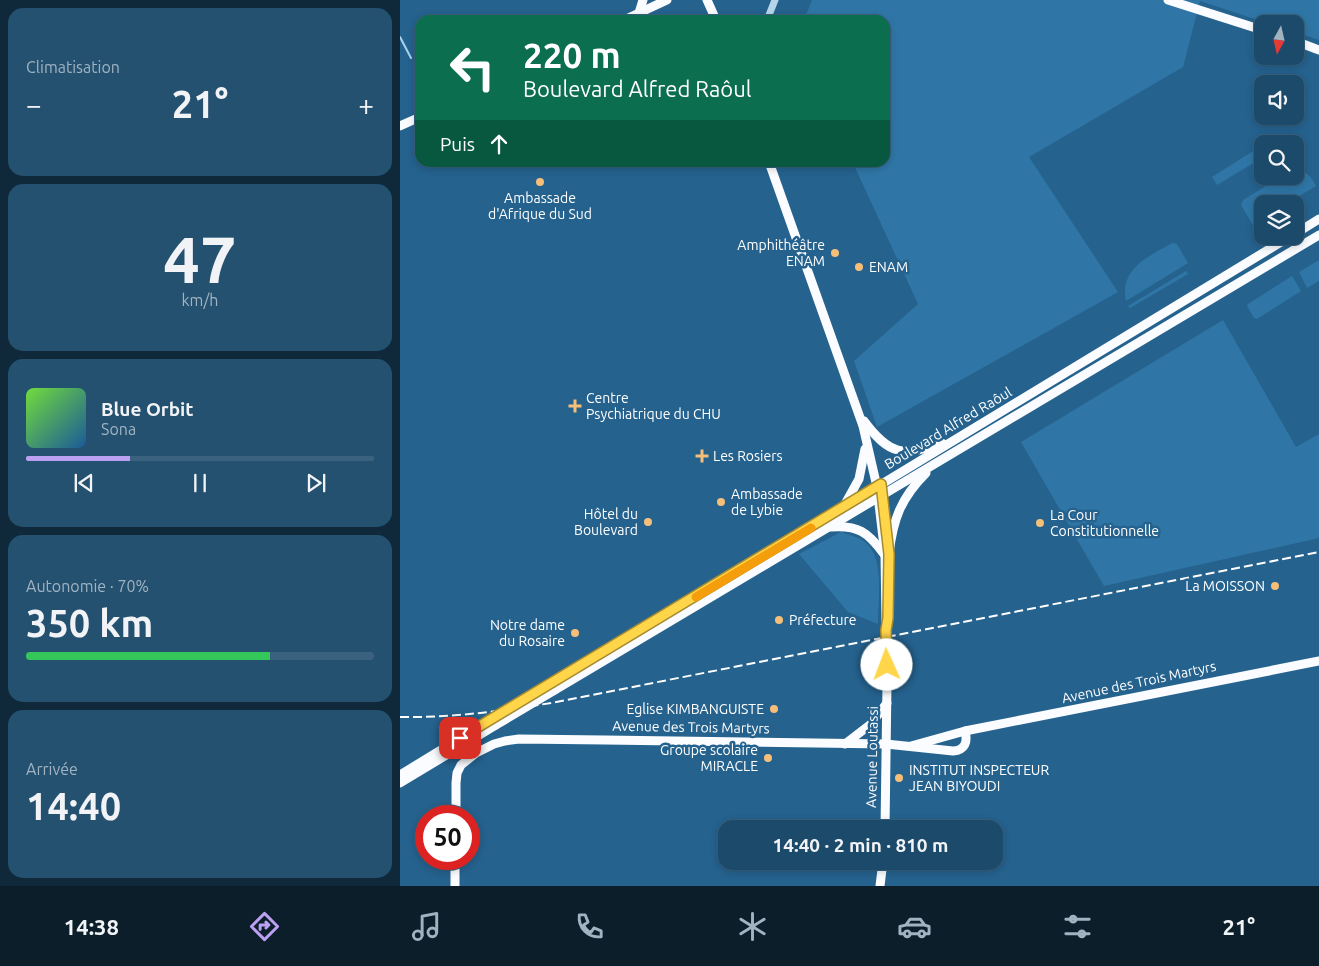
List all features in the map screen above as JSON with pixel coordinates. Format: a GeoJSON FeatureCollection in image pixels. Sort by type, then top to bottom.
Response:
{"type":"FeatureCollection","features":[{"type":"Feature","properties":{"kind":"main road"},"geometry":{"type":"LineString","coordinates":[[639,13],[643,0]]}},
{"type":"Feature","properties":{"kind":"main road"},"geometry":{"type":"LineString","coordinates":[[635,15],[667,0]]}},
{"type":"Feature","properties":{"kind":"main road"},"geometry":{"type":"LineString","coordinates":[[1168,0],[1254,27]]}},
{"type":"Feature","properties":{"kind":"main road"},"geometry":{"type":"LineString","coordinates":[[710,3],[714,15]]}},
{"type":"Feature","properties":{"kind":"main road"},"geometry":{"type":"LineString","coordinates":[[1304,44],[1319,50]]}},
{"type":"Feature","properties":{"kind":"main road"},"geometry":{"type":"LineString","coordinates":[[400,126],[415,119]]}},
{"type":"Feature","properties":{"kind":"main road","name":"Avenue Loutassi"},"geometry":{"type":"LineString","coordinates":[[771,167],[859,414],[881,496],[887,554],[885,820]]}},
{"type":"Feature","properties":{"kind":"main road"},"geometry":{"type":"LineString","coordinates":[[1304,228],[1319,219]]}},
{"type":"Feature","properties":{"kind":"main road","name":"Boulevard Alfred Raôul"},"geometry":{"type":"LineString","coordinates":[[493,722],[555,690],[1319,235]]}},
{"type":"Feature","properties":{"kind":"main road","name":"Boulevard Alfred Raôul"},"geometry":{"type":"LineString","coordinates":[[493,722],[542,690],[1276,245]]}},
{"type":"Feature","properties":{"kind":"main road"},"geometry":{"type":"LineString","coordinates":[[859,414],[873,433],[885,444],[896,450],[906,452],[921,450],[959,437]]}},
{"type":"Feature","properties":{"kind":"main road"},"geometry":{"type":"LineString","coordinates":[[842,509],[859,479],[864,464],[866,436]]}},
{"type":"Feature","properties":{"kind":"main road"},"geometry":{"type":"LineString","coordinates":[[887,554],[898,511],[912,488],[936,464]]}},
{"type":"Feature","properties":{"kind":"main road"},"geometry":{"type":"LineString","coordinates":[[828,527],[844,526],[861,530],[887,554]]}},
{"type":"Feature","properties":{"kind":"main road","name":"Avenue des Trois Martyrs"},"geometry":{"type":"LineString","coordinates":[[908,747],[965,731],[1319,661]]}},
{"type":"Feature","properties":{"kind":"main road"},"geometry":{"type":"LineString","coordinates":[[845,744],[871,724],[887,702]]}},
{"type":"Feature","properties":{"kind":"main road"},"geometry":{"type":"LineString","coordinates":[[400,775],[493,722]]}},
{"type":"Feature","properties":{"kind":"main road"},"geometry":{"type":"LineString","coordinates":[[400,783],[493,722]]}},
{"type":"Feature","properties":{"kind":"main road","name":"Avenue des Trois Martyrs"},"geometry":{"type":"LineString","coordinates":[[456,805],[457,772],[464,761],[494,744],[519,739],[886,744],[959,751],[965,745],[967,739],[965,731]]}},
{"type":"Feature","properties":{"kind":"main road"},"geometry":{"type":"LineString","coordinates":[[455,870],[455,886]]}},
{"type":"Feature","properties":{"kind":"main road"},"geometry":{"type":"LineString","coordinates":[[880,886],[882,870]]}},
{"type":"Feature","properties":{"kind":"street"},"geometry":{"type":"LineString","coordinates":[[769,15],[775,0]]}},
{"type":"Feature","properties":{"kind":"shaded area"},"geometry":{"type":"Polygon","coordinates":[[[812,0],[1319,0],[1319,40],[1304,35],[1304,15],[1254,15],[1254,19],[1200,1],[1183,67],[1029,157],[1118,292],[877,427],[854,361],[918,304],[855,167],[890,167],[890,15],[806,15],[812,0]]]}},
{"type":"Feature","properties":{"kind":"shaded area"},"geometry":{"type":"Polygon","coordinates":[[[1254,151],[1254,163],[1217,185],[1212,177],[1254,151]]]}},
{"type":"Feature","properties":{"kind":"shaded area"},"geometry":{"type":"Polygon","coordinates":[[[1304,173],[1312,179],[1316,186],[1301,195],[1254,195],[1254,223],[1252,224],[1241,205],[1243,200],[1267,185],[1304,185],[1304,173]]]}},
{"type":"Feature","properties":{"kind":"shaded area"},"geometry":{"type":"Polygon","coordinates":[[[1172,243],[1177,244],[1188,263],[1126,301],[1125,290],[1127,280],[1138,264],[1172,243]]]}},
{"type":"Feature","properties":{"kind":"shaded area"},"geometry":{"type":"Polygon","coordinates":[[[1319,260],[1319,281],[1307,288],[1299,272],[1319,260]]]}},
{"type":"Feature","properties":{"kind":"shaded area"},"geometry":{"type":"Polygon","coordinates":[[[1186,271],[1188,274],[1130,308],[1128,306],[1186,271]]]}},
{"type":"Feature","properties":{"kind":"shaded area"},"geometry":{"type":"Polygon","coordinates":[[[1292,276],[1301,291],[1257,319],[1254,318],[1247,306],[1248,304],[1292,276]]]}},
{"type":"Feature","properties":{"kind":"shaded area"},"geometry":{"type":"Polygon","coordinates":[[[1223,320],[1296,447],[1319,434],[1319,538],[1104,586],[1021,442],[1223,320]]]}},
{"type":"Feature","properties":{"kind":"shaded area"},"geometry":{"type":"Polygon","coordinates":[[[841,532],[863,541],[874,553],[877,562],[879,584],[878,624],[848,612],[799,554],[841,532]]]}},
{"type":"Feature","properties":{"kind":"waterway"},"geometry":{"type":"LineString","coordinates":[[400,37],[411,58]]}},
{"type":"Feature","properties":{"kind":"railway"},"geometry":{"type":"LineString","coordinates":[[400,717],[476,713],[551,703],[1319,552]]}},
{"type":"Feature","properties":{"kind":"slow traffic"},"geometry":{"type":"LineString","coordinates":[[696,597],[811,528]]}},
{"type":"Feature","properties":{"kind":"place","name":"Ambassade d'Afrique du Sud"},"geometry":{"type":"Point","coordinates":[540,182]}},
{"type":"Feature","properties":{"kind":"place","name":"Amphithéâtre ENAM"},"geometry":{"type":"Point","coordinates":[835,253]}},
{"type":"Feature","properties":{"kind":"place","name":"ENAM"},"geometry":{"type":"Point","coordinates":[859,267]}},
{"type":"Feature","properties":{"kind":"place","name":"Centre Psychiatrique du CHU"},"geometry":{"type":"Point","coordinates":[575,406]}},
{"type":"Feature","properties":{"kind":"place","name":"Les Rosiers"},"geometry":{"type":"Point","coordinates":[702,456]}},
{"type":"Feature","properties":{"kind":"place","name":"Ambassade de Lybie"},"geometry":{"type":"Point","coordinates":[721,502]}},
{"type":"Feature","properties":{"kind":"place","name":"Hôtel du Boulevard"},"geometry":{"type":"Point","coordinates":[648,522]}},
{"type":"Feature","properties":{"kind":"place","name":"La Cour Constitutionnelle"},"geometry":{"type":"Point","coordinates":[1040,523]}},
{"type":"Feature","properties":{"kind":"place","name":"La MOISSON"},"geometry":{"type":"Point","coordinates":[1275,586]}},
{"type":"Feature","properties":{"kind":"place","name":"Préfecture"},"geometry":{"type":"Point","coordinates":[779,620]}},
{"type":"Feature","properties":{"kind":"place","name":"Notre dame du Rosaire"},"geometry":{"type":"Point","coordinates":[575,633]}},
{"type":"Feature","properties":{"kind":"place","name":"Eglise KIMBANGUISTE"},"geometry":{"type":"Point","coordinates":[774,709]}},
{"type":"Feature","properties":{"kind":"place","name":"Groupe scolaire MIRACLE"},"geometry":{"type":"Point","coordinates":[768,758]}},
{"type":"Feature","properties":{"kind":"place","name":"INSTITUT INSPECTEUR JEAN BIYOUDI"},"geometry":{"type":"Point","coordinates":[899,778]}},
{"type":"Feature","properties":{"kind":"route"},"geometry":{"type":"LineString","coordinates":[[460,738],[753,563],[881,484],[889,554],[888,618],[886,625],[887,665]]}}]}
